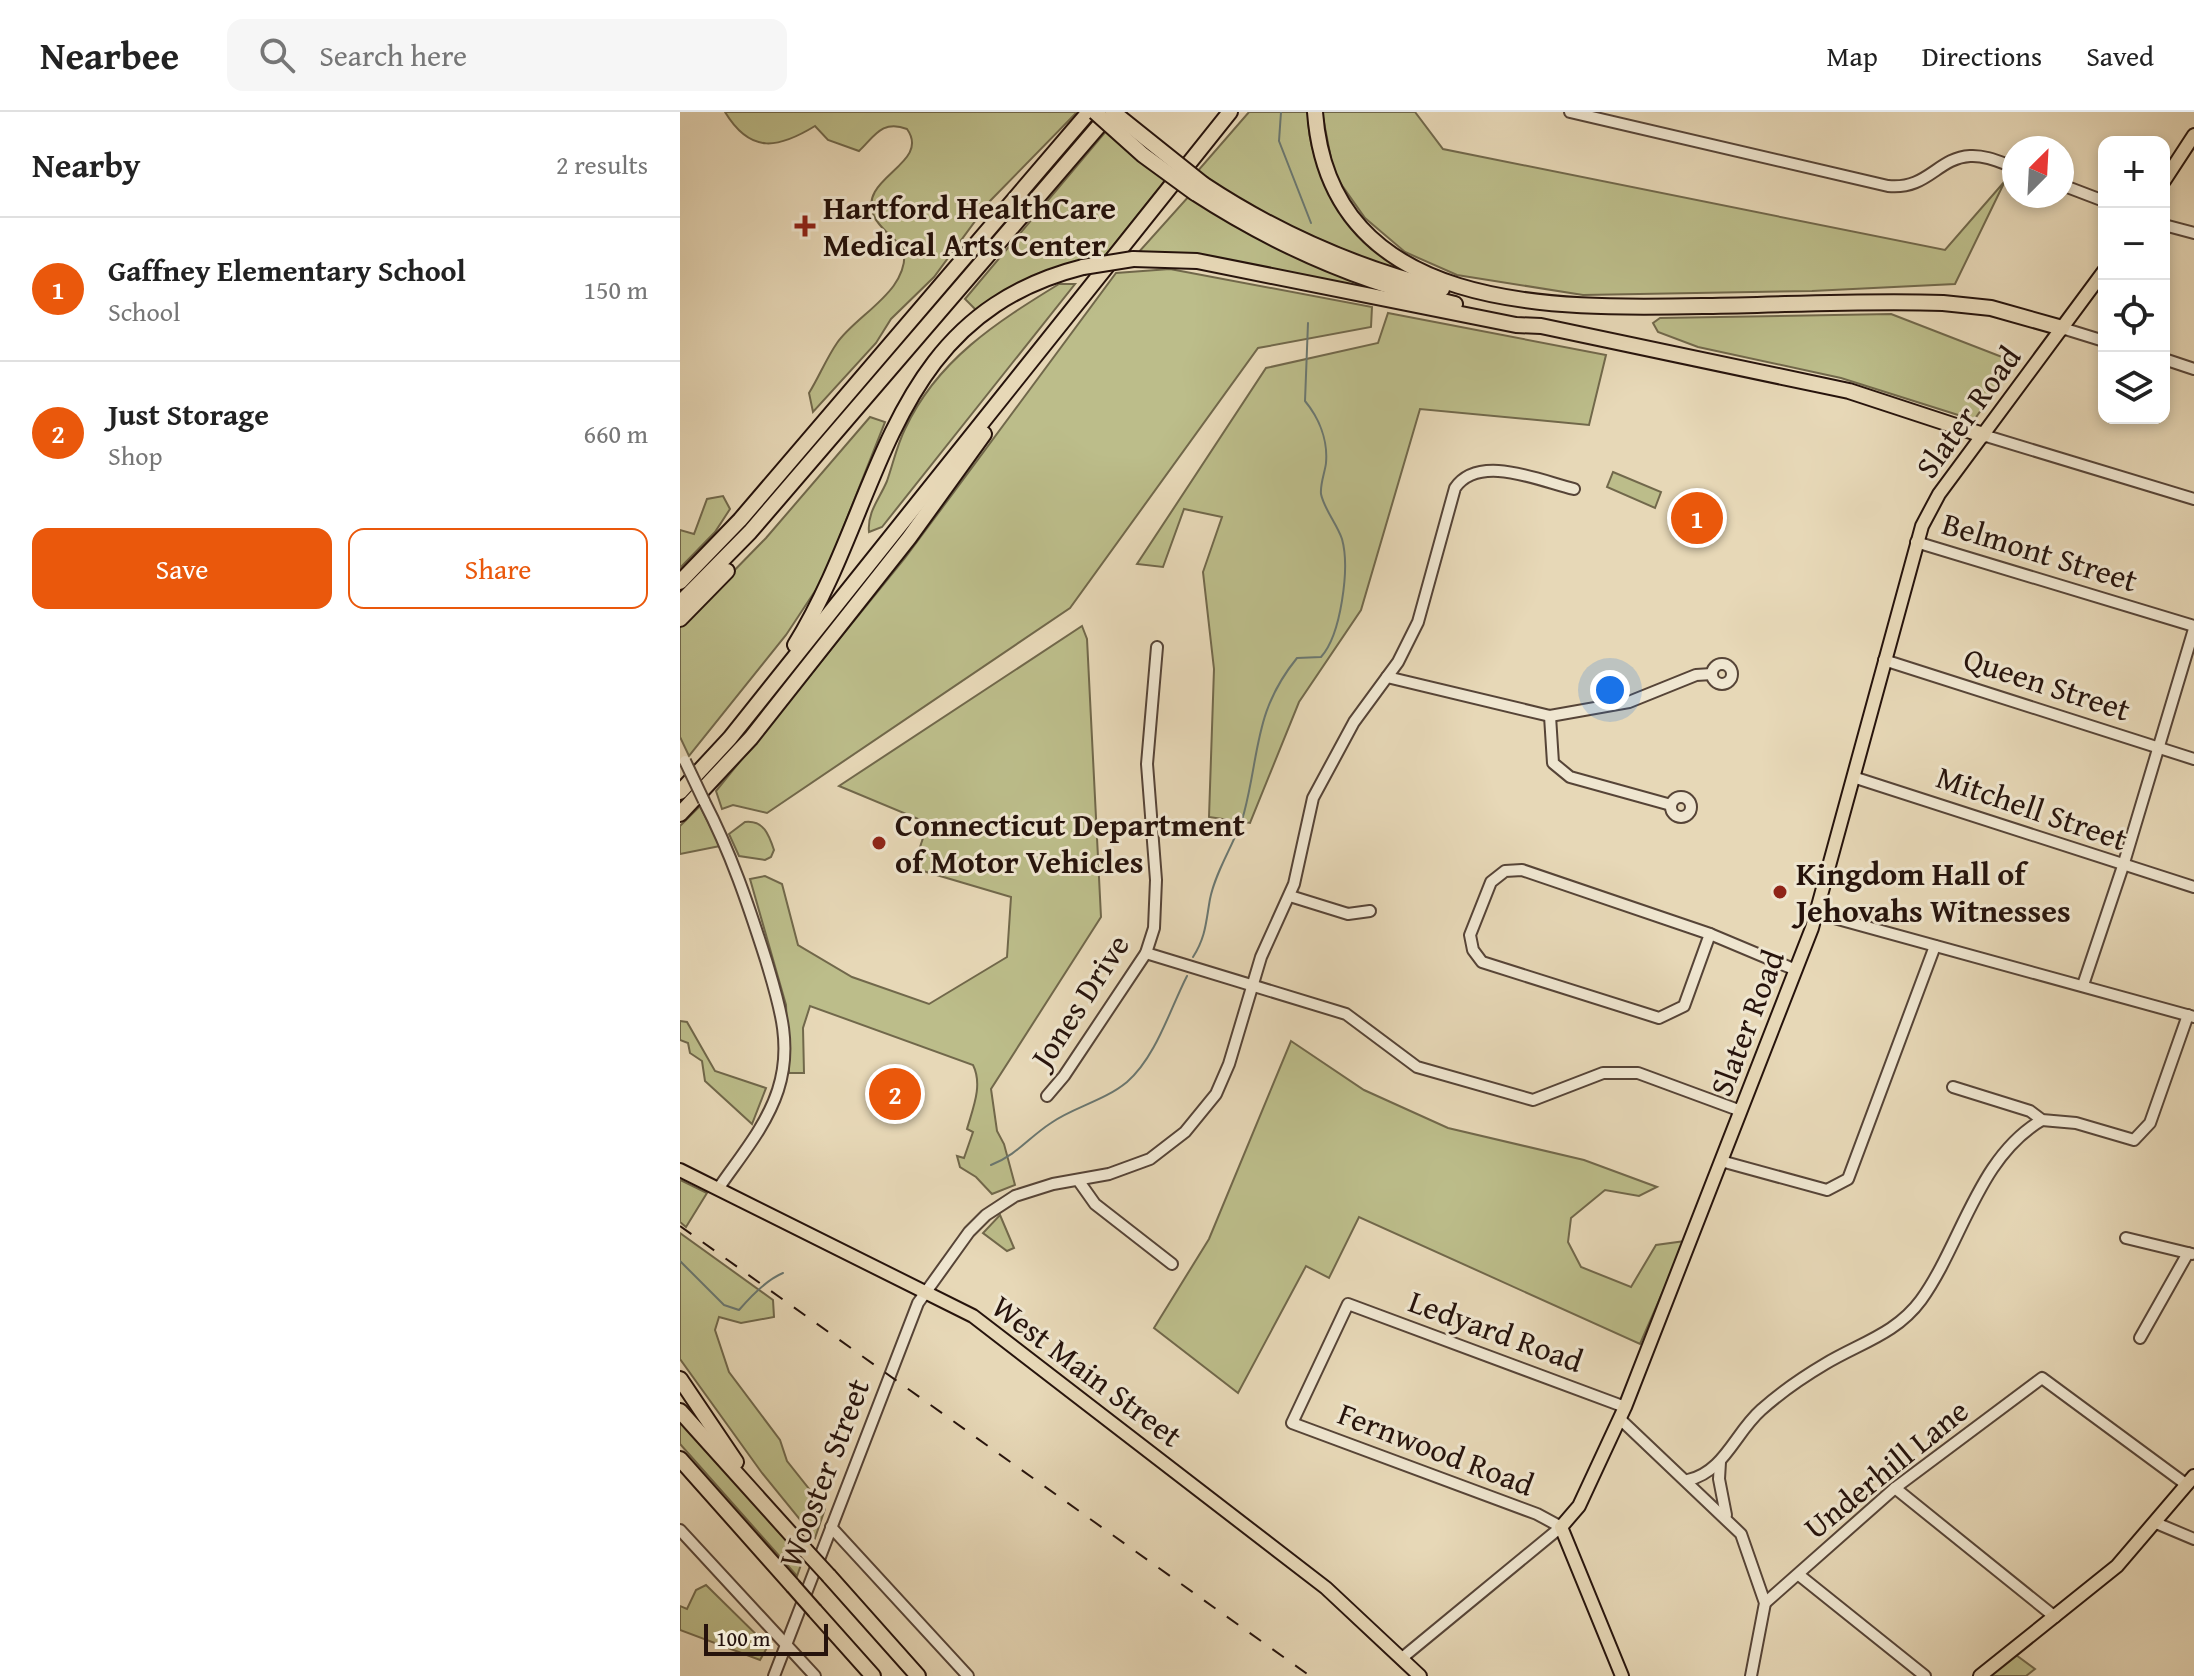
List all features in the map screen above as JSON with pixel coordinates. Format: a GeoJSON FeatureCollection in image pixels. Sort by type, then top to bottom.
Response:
{"type":"FeatureCollection","features":[{"type":"Feature","properties":{"kind":"highway"},"geometry":{"type":"LineString","coordinates":[[680,582],[740,520],[1089,112]]}},
{"type":"Feature","properties":{"kind":"highway"},"geometry":{"type":"LineString","coordinates":[[1095,112],[1143,155],[1199,188],[1336,255],[1425,285],[1490,296],[1611,307],[1952,303],[2007,312],[2062,328]]}},
{"type":"Feature","properties":{"kind":"highway"},"geometry":{"type":"LineString","coordinates":[[680,603],[736,548],[802,473],[1112,112],[1199,188],[1275,240],[1345,272],[1407,292],[1520,317],[1541,326]]}},
{"type":"Feature","properties":{"kind":"highway"},"geometry":{"type":"LineString","coordinates":[[680,792],[715,757],[779,678],[1230,112]]}},
{"type":"Feature","properties":{"kind":"highway"},"geometry":{"type":"LineString","coordinates":[[1315,112],[1328,172],[1342,199],[1364,229],[1389,252],[1424,274],[1490,296]]}},
{"type":"Feature","properties":{"kind":"highway"},"geometry":{"type":"LineString","coordinates":[[779,678],[831,582],[892,429],[923,374],[955,338],[992,307],[1038,282],[1083,267],[1133,259],[1197,261],[1516,325],[1541,326],[1849,391],[1983,435]]}},
{"type":"Feature","properties":{"kind":"highway"},"geometry":{"type":"LineString","coordinates":[[680,814],[745,745],[909,538],[985,432],[1010,388]]}},
{"type":"Feature","properties":{"kind":"highway"},"geometry":{"type":"LineString","coordinates":[[680,619],[788,503],[802,473]]}},
{"type":"Feature","properties":{"kind":"highway"},"geometry":{"type":"LineString","coordinates":[[680,1379],[779,1521]]}},
{"type":"Feature","properties":{"kind":"highway"},"geometry":{"type":"LineString","coordinates":[[680,1411],[918,1676]]}},
{"type":"Feature","properties":{"kind":"highway"},"geometry":{"type":"LineString","coordinates":[[680,1451],[706,1488]]}},
{"type":"Feature","properties":{"kind":"highway"},"geometry":{"type":"LineString","coordinates":[[680,1459],[873,1676]]}},
{"type":"Feature","properties":{"kind":"main road"},"geometry":{"type":"LineString","coordinates":[[2170,172],[2194,135]]}},
{"type":"Feature","properties":{"kind":"main road","name":"Slater Road"},"geometry":{"type":"LineString","coordinates":[[1561,1527],[1579,1506],[1622,1413],[1796,970],[1816,913],[1916,542],[1935,501],[2098,279]]}},
{"type":"Feature","properties":{"kind":"main road","name":"West Main Street"},"geometry":{"type":"LineString","coordinates":[[680,1170],[925,1290],[985,1325],[1344,1602],[1420,1676]]}},
{"type":"Feature","properties":{"kind":"main road"},"geometry":{"type":"LineString","coordinates":[[1980,1676],[2117,1566],[2190,1480]]}},
{"type":"Feature","properties":{"kind":"main road"},"geometry":{"type":"LineString","coordinates":[[1561,1527],[1622,1676]]}},
{"type":"Feature","properties":{"kind":"street"},"geometry":{"type":"LineString","coordinates":[[1570,112],[1888,186],[1920,183],[1946,164],[1968,156],[1980,156],[2002,163]]}},
{"type":"Feature","properties":{"kind":"street"},"geometry":{"type":"LineString","coordinates":[[2074,190],[2098,199]]}},
{"type":"Feature","properties":{"kind":"street"},"geometry":{"type":"LineString","coordinates":[[2170,227],[2194,233]]}},
{"type":"Feature","properties":{"kind":"street"},"geometry":{"type":"LineString","coordinates":[[2062,328],[2098,339]]}},
{"type":"Feature","properties":{"kind":"street"},"geometry":{"type":"LineString","coordinates":[[2170,361],[2194,369]]}},
{"type":"Feature","properties":{"kind":"street"},"geometry":{"type":"LineString","coordinates":[[1983,435],[2194,499]]}},
{"type":"Feature","properties":{"kind":"street","name":"Wooster Street"},"geometry":{"type":"LineString","coordinates":[[774,1676],[925,1290],[970,1230],[994,1208],[1027,1191],[1117,1172],[1150,1159],[1172,1144],[1197,1120],[1223,1079],[1252,984],[1290,896],[1320,780],[1354,722],[1387,677],[1418,622],[1451,496],[1460,480],[1485,470],[1574,489]]}},
{"type":"Feature","properties":{"kind":"street","name":"Belmont Street"},"geometry":{"type":"LineString","coordinates":[[1916,542],[2194,628]]}},
{"type":"Feature","properties":{"kind":"street"},"geometry":{"type":"LineString","coordinates":[[2083,985],[2160,749],[2194,628]]}},
{"type":"Feature","properties":{"kind":"street","name":"Jones Drive"},"geometry":{"type":"LineString","coordinates":[[1047,1096],[1146,953],[1156,914],[1147,764],[1157,647]]}},
{"type":"Feature","properties":{"kind":"street","name":"Queen Street"},"geometry":{"type":"LineString","coordinates":[[1884,660],[2194,759]]}},
{"type":"Feature","properties":{"kind":"street"},"geometry":{"type":"LineString","coordinates":[[1387,677],[1550,716],[1629,702],[1696,675],[1712,674]]}},
{"type":"Feature","properties":{"kind":"street"},"geometry":{"type":"LineString","coordinates":[[1550,716],[1553,763],[1570,777],[1671,805]]}},
{"type":"Feature","properties":{"kind":"street"},"geometry":{"type":"LineString","coordinates":[[682,756],[746,892],[779,1001],[785,1034],[782,1078],[773,1105],[718,1189]]}},
{"type":"Feature","properties":{"kind":"street","name":"Mitchell Street"},"geometry":{"type":"LineString","coordinates":[[1853,777],[2194,887]]}},
{"type":"Feature","properties":{"kind":"street"},"geometry":{"type":"LineString","coordinates":[[1710,934],[1684,1006],[1659,1018],[1482,962],[1473,950],[1470,935],[1491,882],[1505,871],[1522,870],[1710,934],[1796,970]]}},
{"type":"Feature","properties":{"kind":"street"},"geometry":{"type":"LineString","coordinates":[[1290,896],[1348,914],[1370,911]]}},
{"type":"Feature","properties":{"kind":"street"},"geometry":{"type":"LineString","coordinates":[[1816,913],[2191,1016],[2150,1123],[2134,1140],[2076,1123],[2042,1120],[2030,1111],[1953,1087]]}},
{"type":"Feature","properties":{"kind":"street"},"geometry":{"type":"LineString","coordinates":[[1721,1161],[1827,1190],[1848,1179],[1935,946]]}},
{"type":"Feature","properties":{"kind":"street"},"geometry":{"type":"LineString","coordinates":[[1146,953],[1346,1014],[1417,1067],[1533,1100],[1603,1073],[1638,1073],[1741,1111]]}},
{"type":"Feature","properties":{"kind":"street"},"geometry":{"type":"LineString","coordinates":[[1688,1480],[1706,1474],[1720,1462],[1760,1411],[1806,1376],[1872,1342],[1912,1311],[2001,1156],[2026,1129],[2042,1120]]}},
{"type":"Feature","properties":{"kind":"street"},"geometry":{"type":"LineString","coordinates":[[1078,1180],[1095,1204],[1172,1264]]}},
{"type":"Feature","properties":{"kind":"street"},"geometry":{"type":"LineString","coordinates":[[2126,1238],[2191,1254],[2140,1338]]}},
{"type":"Feature","properties":{"kind":"street","name":"Ledyard Road"},"geometry":{"type":"LineString","coordinates":[[1292,1423],[1348,1304],[1622,1413]]}},
{"type":"Feature","properties":{"kind":"street","name":"Underhill Lane"},"geometry":{"type":"LineString","coordinates":[[1765,1603],[1895,1488],[2042,1378],[2190,1480]]}},
{"type":"Feature","properties":{"kind":"street"},"geometry":{"type":"LineString","coordinates":[[1622,1413],[1741,1534],[1765,1603],[1751,1676]]}},
{"type":"Feature","properties":{"kind":"street","name":"Fernwood Road"},"geometry":{"type":"LineString","coordinates":[[1292,1423],[1537,1514],[1561,1527]]}},
{"type":"Feature","properties":{"kind":"street"},"geometry":{"type":"LineString","coordinates":[[1720,1462],[1719,1479],[1727,1517]]}},
{"type":"Feature","properties":{"kind":"street"},"geometry":{"type":"LineString","coordinates":[[1895,1488],[2055,1617]]}},
{"type":"Feature","properties":{"kind":"street"},"geometry":{"type":"LineString","coordinates":[[2156,1523],[2194,1539]]}},
{"type":"Feature","properties":{"kind":"street"},"geometry":{"type":"LineString","coordinates":[[831,1527],[968,1676]]}},
{"type":"Feature","properties":{"kind":"street","name":"Slater Road"},"geometry":{"type":"LineString","coordinates":[[1402,1658],[1561,1527]]}},
{"type":"Feature","properties":{"kind":"street"},"geometry":{"type":"LineString","coordinates":[[680,1530],[815,1676]]}},
{"type":"Feature","properties":{"kind":"street"},"geometry":{"type":"LineString","coordinates":[[1799,1575],[1925,1676]]}},
{"type":"Feature","properties":{"kind":"green space"},"geometry":{"type":"Polygon","coordinates":[[[725,112],[1077,112],[990,201],[934,277],[891,319],[876,343],[813,412],[809,393],[833,349],[846,332],[891,290],[904,264],[904,249],[876,220],[871,203],[875,191],[910,152],[912,141],[907,129],[891,126],[879,131],[859,151],[828,140],[815,126],[778,143],[766,143],[745,135],[725,112]]]}},
{"type":"Feature","properties":{"kind":"green space"},"geometry":{"type":"Polygon","coordinates":[[[1249,112],[1308,112],[1315,159],[1336,200],[1366,235],[1400,267],[1399,271],[1294,228],[1196,173],[1249,112]]]}},
{"type":"Feature","properties":{"kind":"green space"},"geometry":{"type":"Polygon","coordinates":[[[1322,112],[1415,112],[1443,149],[1945,250],[2002,184],[2002,187],[1955,284],[1812,291],[1583,295],[1457,275],[1405,252],[1365,218],[1334,174],[1322,112]]]}},
{"type":"Feature","properties":{"kind":"green space"},"geometry":{"type":"Polygon","coordinates":[[[1107,130],[1166,179],[1104,257],[978,312],[965,299],[1107,130]]]}},
{"type":"Feature","properties":{"kind":"green space"},"geometry":{"type":"Polygon","coordinates":[[[1189,196],[1287,252],[1337,274],[1394,293],[1393,296],[1202,256],[1137,254],[1189,196]]]}},
{"type":"Feature","properties":{"kind":"green space"},"geometry":{"type":"Polygon","coordinates":[[[1170,269],[1372,307],[1371,327],[1258,348],[1070,608],[767,813],[733,805],[722,809],[716,791],[905,558],[1116,273],[1170,269]]]}},
{"type":"Feature","properties":{"kind":"green space"},"geometry":{"type":"Polygon","coordinates":[[[1059,284],[1075,284],[882,527],[869,532],[872,512],[887,481],[902,435],[934,383],[951,363],[991,328],[1059,284]]]}},
{"type":"Feature","properties":{"kind":"green space"},"geometry":{"type":"Polygon","coordinates":[[[1388,313],[1606,355],[1589,425],[1420,409],[1361,610],[1299,702],[1250,823],[1209,817],[1214,669],[1203,572],[1222,517],[1184,509],[1163,567],[1137,564],[1266,368],[1378,343],[1388,313]]]}},
{"type":"Feature","properties":{"kind":"green space"},"geometry":{"type":"Polygon","coordinates":[[[1891,314],[2015,362],[1974,420],[1841,378],[1698,347],[1658,332],[1653,323],[1660,318],[1891,314]]]}},
{"type":"Feature","properties":{"kind":"green space"},"geometry":{"type":"Polygon","coordinates":[[[870,417],[885,422],[823,579],[786,635],[689,756],[680,737],[680,626],[766,538],[870,417]]]}},
{"type":"Feature","properties":{"kind":"green space"},"geometry":{"type":"Polygon","coordinates":[[[1613,472],[1661,492],[1655,508],[1607,487],[1613,472]]]}},
{"type":"Feature","properties":{"kind":"green space"},"geometry":{"type":"Polygon","coordinates":[[[723,496],[730,509],[715,532],[680,568],[680,530],[694,534],[707,499],[723,496]]]}},
{"type":"Feature","properties":{"kind":"green space"},"geometry":{"type":"Polygon","coordinates":[[[1082,626],[1087,639],[1101,917],[991,1089],[997,1131],[1004,1144],[1015,1185],[992,1194],[976,1177],[960,1167],[957,1156],[964,1158],[973,1132],[967,1129],[977,1089],[973,1065],[810,1006],[803,1028],[804,1073],[789,1073],[786,1005],[750,879],[765,876],[782,884],[798,945],[852,977],[929,1004],[1007,957],[1011,897],[913,868],[928,823],[839,786],[1082,626]]]}},
{"type":"Feature","properties":{"kind":"green space"},"geometry":{"type":"Polygon","coordinates":[[[700,806],[720,846],[680,854],[680,826],[700,806]]]}},
{"type":"Feature","properties":{"kind":"green space"},"geometry":{"type":"Polygon","coordinates":[[[745,822],[757,823],[765,830],[774,850],[771,857],[765,860],[739,856],[729,834],[745,822]]]}},
{"type":"Feature","properties":{"kind":"green space"},"geometry":{"type":"Polygon","coordinates":[[[680,1021],[687,1022],[715,1071],[766,1088],[752,1124],[705,1081],[702,1061],[690,1053],[688,1043],[680,1040],[680,1021]]]}},
{"type":"Feature","properties":{"kind":"green space"},"geometry":{"type":"Polygon","coordinates":[[[1291,1041],[1364,1090],[1448,1128],[1584,1160],[1657,1187],[1639,1196],[1605,1190],[1571,1218],[1568,1242],[1581,1267],[1631,1287],[1656,1245],[1685,1241],[1640,1344],[1359,1217],[1329,1278],[1306,1266],[1238,1393],[1154,1328],[1209,1239],[1291,1041]]]}},
{"type":"Feature","properties":{"kind":"green space"},"geometry":{"type":"Polygon","coordinates":[[[680,1180],[707,1193],[686,1227],[680,1222],[680,1180]]]}},
{"type":"Feature","properties":{"kind":"green space"},"geometry":{"type":"Polygon","coordinates":[[[1000,1215],[1014,1248],[1007,1251],[983,1233],[1000,1215]]]}},
{"type":"Feature","properties":{"kind":"green space"},"geometry":{"type":"Polygon","coordinates":[[[680,1233],[773,1300],[774,1317],[741,1323],[719,1317],[715,1330],[729,1372],[780,1440],[787,1461],[825,1509],[815,1538],[762,1473],[680,1359],[680,1233]]]}},
{"type":"Feature","properties":{"kind":"green space"},"geometry":{"type":"Polygon","coordinates":[[[680,1420],[803,1559],[797,1576],[680,1444],[680,1420]]]}},
{"type":"Feature","properties":{"kind":"green space"},"geometry":{"type":"Polygon","coordinates":[[[706,1585],[768,1646],[760,1660],[680,1630],[680,1606],[687,1609],[696,1590],[706,1585]]]}},
{"type":"Feature","properties":{"kind":"green space"},"geometry":{"type":"Polygon","coordinates":[[[2016,1655],[2035,1669],[2026,1676],[1989,1676],[2016,1655]]]}},
{"type":"Feature","properties":{"kind":"waterway"},"geometry":{"type":"LineString","coordinates":[[1281,112],[1279,141],[1311,223]]}},
{"type":"Feature","properties":{"kind":"waterway"},"geometry":{"type":"LineString","coordinates":[[1193,957],[1203,936],[1213,888],[1244,813],[1260,732],[1273,696],[1297,658],[1321,657],[1339,618],[1344,551],[1342,539],[1321,494],[1326,463],[1324,438],[1305,401],[1308,323]]}},
{"type":"Feature","properties":{"kind":"waterway"},"geometry":{"type":"LineString","coordinates":[[991,1165],[1009,1156],[1060,1117],[1127,1082],[1154,1046],[1187,976]]}},
{"type":"Feature","properties":{"kind":"waterway"},"geometry":{"type":"LineString","coordinates":[[680,1261],[724,1305],[739,1310],[765,1284],[783,1273]]}},
{"type":"Feature","properties":{"kind":"railway"},"geometry":{"type":"LineString","coordinates":[[680,1226],[1310,1676]]}},
{"type":"Feature","properties":{"kind":"place","name":"Hartford HealthCare Medical Arts Center"},"geometry":{"type":"Point","coordinates":[805,226]}},
{"type":"Feature","properties":{"kind":"place","name":"Gaffney Elementary School"},"geometry":{"type":"Point","coordinates":[1697,518]}},
{"type":"Feature","properties":{"kind":"place","name":"Connecticut Department of Motor Vehicles"},"geometry":{"type":"Point","coordinates":[879,843]}},
{"type":"Feature","properties":{"kind":"place","name":"Kingdom Hall of Jehovahs Witnesses"},"geometry":{"type":"Point","coordinates":[1780,892]}},
{"type":"Feature","properties":{"kind":"place","name":"Just Storage"},"geometry":{"type":"Point","coordinates":[895,1094]}}]}
